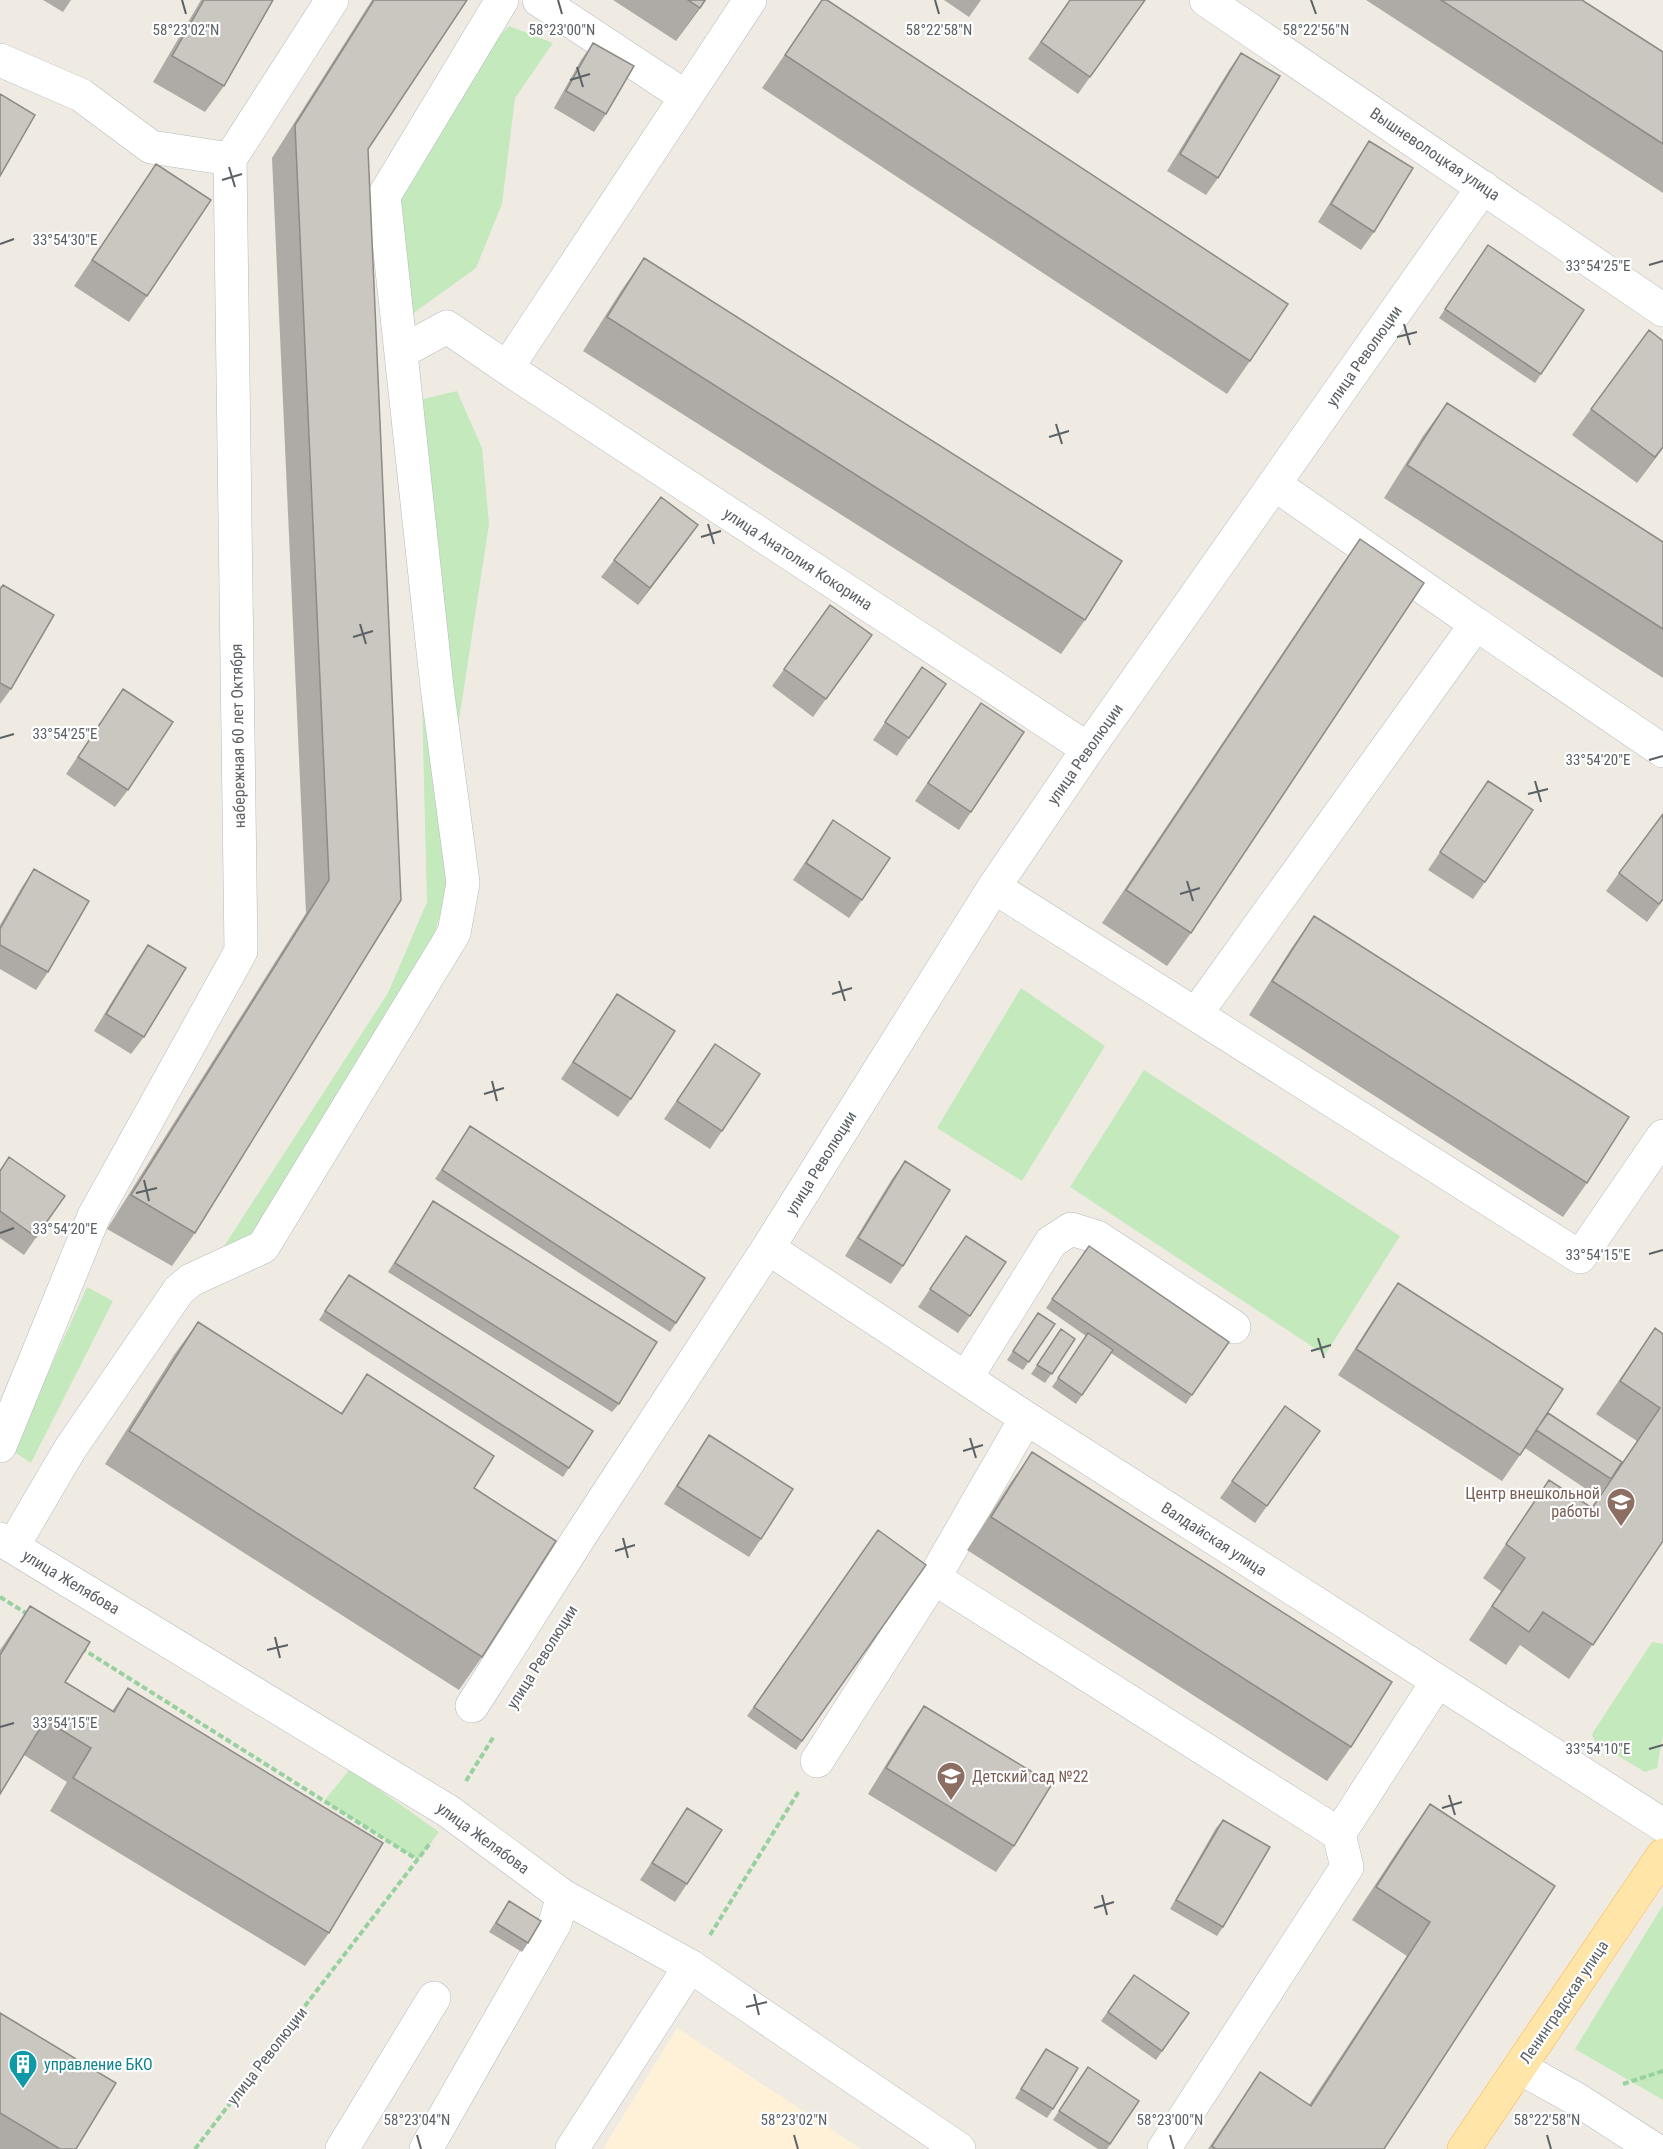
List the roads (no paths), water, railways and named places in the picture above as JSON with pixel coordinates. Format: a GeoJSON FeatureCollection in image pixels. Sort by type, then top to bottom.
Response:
{"type":"FeatureCollection","features":[{"type":"Feature","properties":{"kind":"main road","name":"Ленинградская улица"},"geometry":{"type":"LineString","coordinates":[[1464,2149],[1663,1855]]}},
{"type":"Feature","properties":{"kind":"street"},"geometry":{"type":"LineString","coordinates":[[0,60],[81,95],[151,147],[230,159],[332,0]]}},
{"type":"Feature","properties":{"kind":"street"},"geometry":{"type":"LineString","coordinates":[[6,1543],[179,1290],[190,1280],[263,1247],[454,933],[463,883],[437,687],[384,196],[502,0]]}},
{"type":"Feature","properties":{"kind":"street"},"geometry":{"type":"LineString","coordinates":[[538,0],[686,97]]}},
{"type":"Feature","properties":{"kind":"street"},"geometry":{"type":"LineString","coordinates":[[507,368],[750,0]]}},
{"type":"Feature","properties":{"kind":"street","name":"Вышневолоцкая улица"},"geometry":{"type":"LineString","coordinates":[[1206,0],[1663,310]]}},
{"type":"Feature","properties":{"kind":"street","name":"набережная 60 лет Октября"},"geometry":{"type":"LineString","coordinates":[[0,1446],[94,1216],[241,951],[230,159]]}},
{"type":"Feature","properties":{"kind":"street","name":"улица Революции"},"geometry":{"type":"LineString","coordinates":[[472,1706],[768,1248],[994,887],[1088,749],[1483,187]]}},
{"type":"Feature","properties":{"kind":"street","name":"улица Анатолия Кокорина"},"geometry":{"type":"LineString","coordinates":[[401,352],[447,327],[1088,749]]}},
{"type":"Feature","properties":{"kind":"street"},"geometry":{"type":"LineString","coordinates":[[1274,484],[1663,751]]}},
{"type":"Feature","properties":{"kind":"street"},"geometry":{"type":"LineString","coordinates":[[1196,1014],[1476,624]]}},
{"type":"Feature","properties":{"kind":"street"},"geometry":{"type":"LineString","coordinates":[[994,887],[1580,1257],[1663,1136]]}},
{"type":"Feature","properties":{"kind":"street"},"geometry":{"type":"LineString","coordinates":[[966,1378],[1051,1242],[1071,1229],[1097,1237],[1234,1326]]}},
{"type":"Feature","properties":{"kind":"street","name":"Валдайская улица"},"geometry":{"type":"LineString","coordinates":[[768,1248],[1026,1418],[1437,1683],[1663,1825]]}},
{"type":"Feature","properties":{"kind":"street"},"geometry":{"type":"LineString","coordinates":[[817,1761],[934,1578],[1026,1418]]}},
{"type":"Feature","properties":{"kind":"street","name":"улица Желябова"},"geometry":{"type":"LineString","coordinates":[[6,1543],[448,1811],[562,1896],[690,1966],[959,2149]]}},
{"type":"Feature","properties":{"kind":"street"},"geometry":{"type":"LineString","coordinates":[[934,1578],[1339,1833],[1347,1867],[1164,2149]]}},
{"type":"Feature","properties":{"kind":"street"},"geometry":{"type":"LineString","coordinates":[[1339,1833],[1437,1683]]}},
{"type":"Feature","properties":{"kind":"street"},"geometry":{"type":"LineString","coordinates":[[426,2149],[555,1923],[562,1896]]}},
{"type":"Feature","properties":{"kind":"street"},"geometry":{"type":"LineString","coordinates":[[572,2149],[690,1966]]}},
{"type":"Feature","properties":{"kind":"street"},"geometry":{"type":"LineString","coordinates":[[342,2149],[434,1998]]}},
{"type":"Feature","properties":{"kind":"street"},"geometry":{"type":"LineString","coordinates":[[1520,2068],[1578,2100],[1654,2149]]}},
{"type":"Feature","properties":{"kind":"place","name":"Центр внешкольной работы"},"geometry":{"type":"Point","coordinates":[1621,1528]}},
{"type":"Feature","properties":{"kind":"place","name":"Детский сад №22"},"geometry":{"type":"Point","coordinates":[951,1802]}},
{"type":"Feature","properties":{"kind":"place","name":"управление БКО"},"geometry":{"type":"Point","coordinates":[23,2090]}}]}
